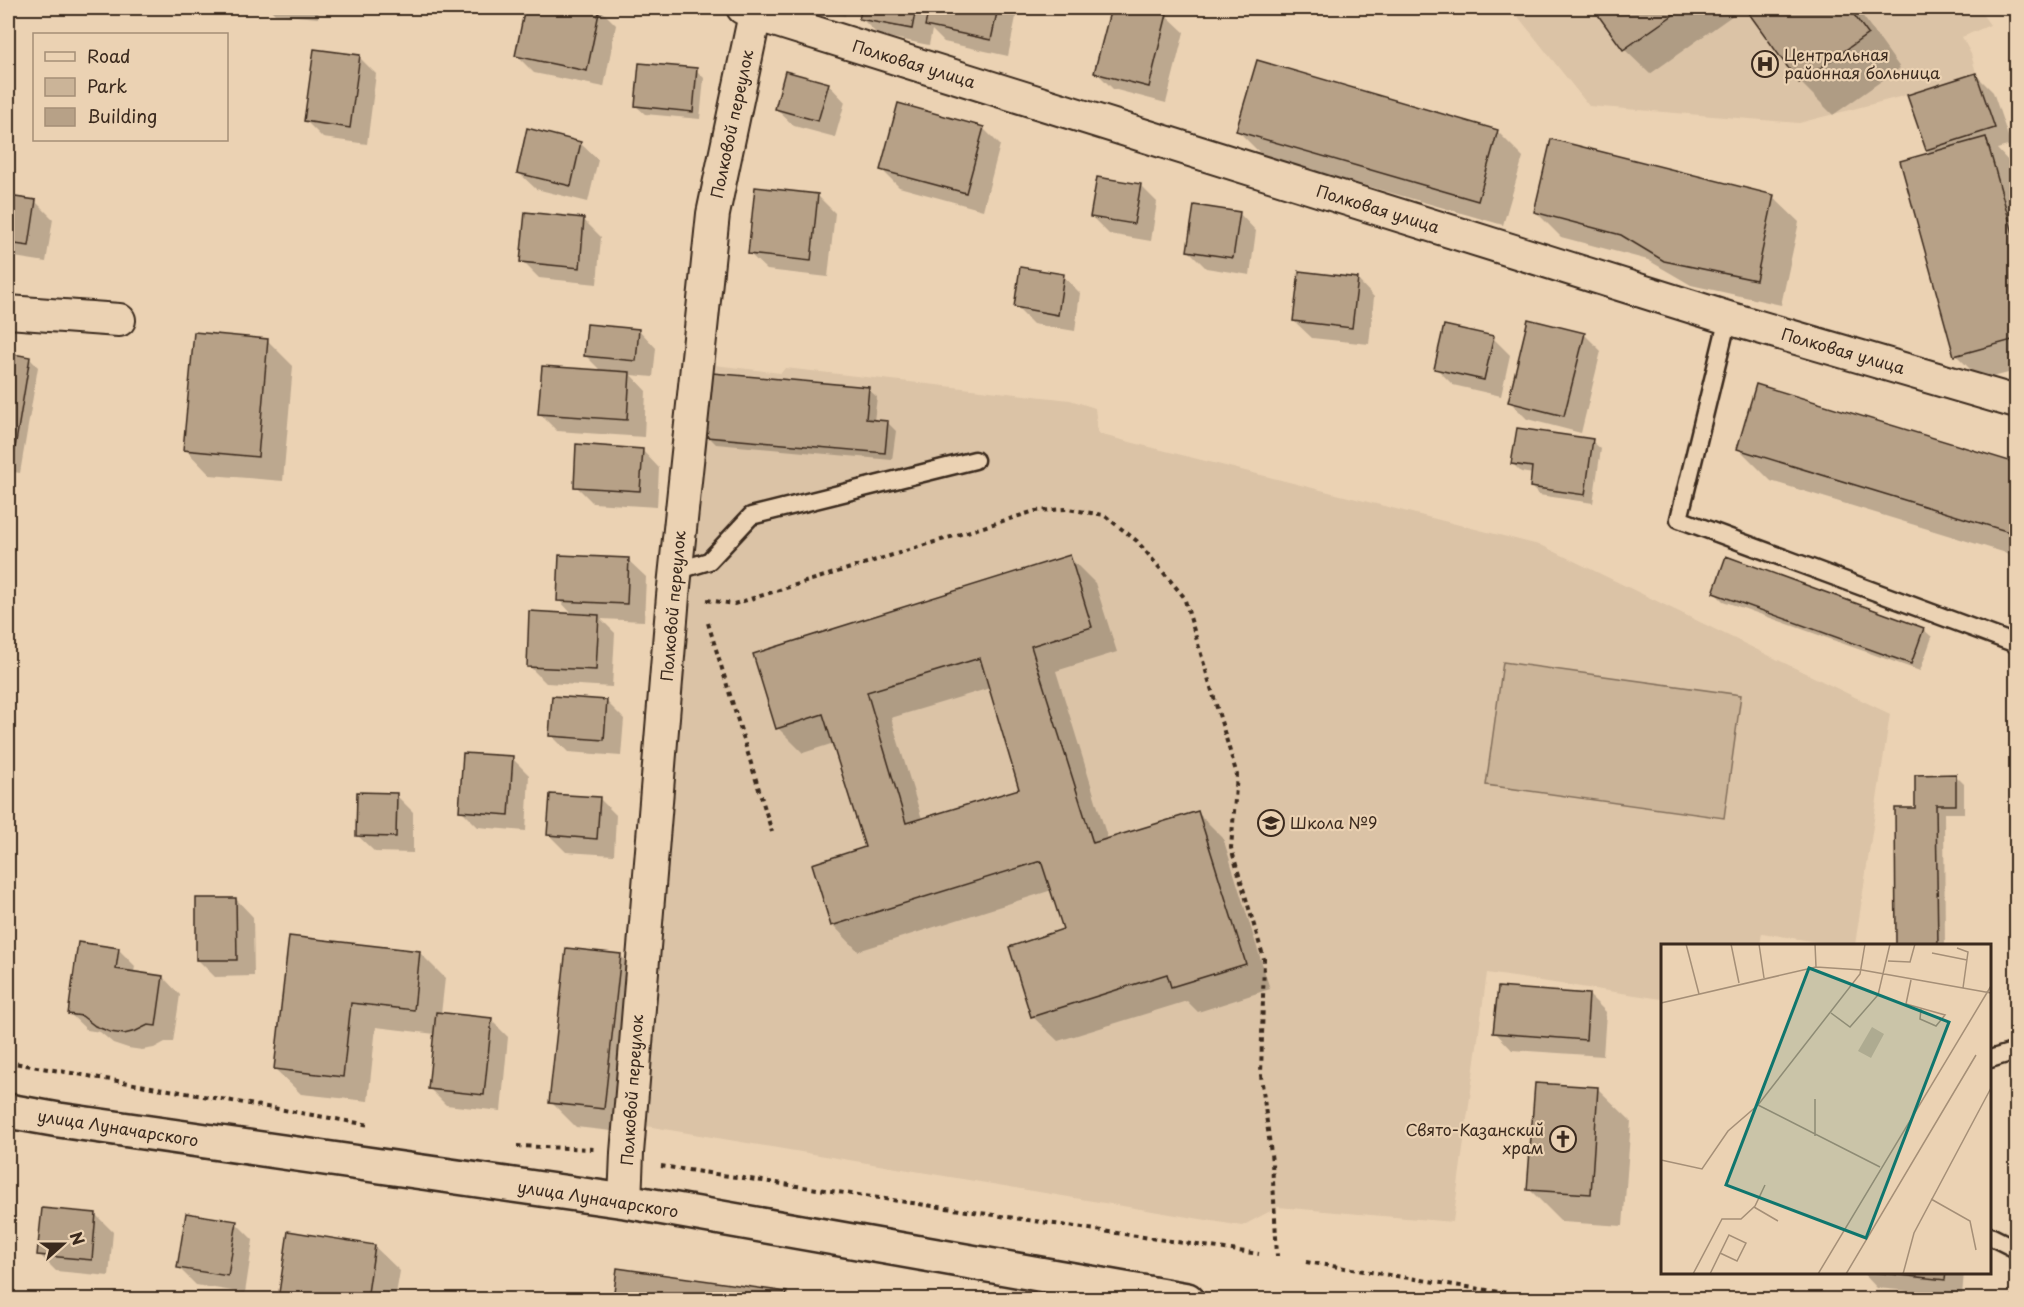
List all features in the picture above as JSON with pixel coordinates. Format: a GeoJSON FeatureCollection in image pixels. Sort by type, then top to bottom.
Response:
{"type":"FeatureCollection","features":[{"type":"Feature","properties":{"kind":"main road","name":"улица Луначарского"},"geometry":{"type":"LineString","coordinates":[[8,1111],[625,1201],[1187,1299]]}},
{"type":"Feature","properties":{"kind":"street","name":"Полковая улица"},"geometry":{"type":"LineString","coordinates":[[749,11],[1728,318],[2016,402]]}},
{"type":"Feature","properties":{"kind":"street","name":"Полковой переулок"},"geometry":{"type":"LineString","coordinates":[[625,1201],[628,1141],[683,589],[713,214],[749,11]]}},
{"type":"Feature","properties":{"kind":"street"},"geometry":{"type":"LineString","coordinates":[[8,312],[119,320]]}},
{"type":"Feature","properties":{"kind":"lane"},"geometry":{"type":"LineString","coordinates":[[1728,318],[1679,519],[2016,644]]}},
{"type":"Feature","properties":{"kind":"lane"},"geometry":{"type":"LineString","coordinates":[[683,589],[751,516],[975,460]]}},
{"type":"Feature","properties":{"kind":"lane"},"geometry":{"type":"LineString","coordinates":[[1991,1058],[2016,1051]]}},
{"type":"Feature","properties":{"kind":"lane"},"geometry":{"type":"LineString","coordinates":[[1991,1237],[2016,1249]]}},
{"type":"Feature","properties":{"kind":"path"},"geometry":{"type":"LineString","coordinates":[[683,589],[734,604],[1035,511],[1067,508],[1104,515],[1137,541],[1184,597],[1237,775],[1231,848],[1264,959],[1261,1075],[1272,1162],[1277,1256]]}},
{"type":"Feature","properties":{"kind":"path"},"geometry":{"type":"LineString","coordinates":[[683,589],[772,832]]}},
{"type":"Feature","properties":{"kind":"path"},"geometry":{"type":"LineString","coordinates":[[8,1062],[374,1125]]}},
{"type":"Feature","properties":{"kind":"path"},"geometry":{"type":"LineString","coordinates":[[511,1146],[594,1149]]}},
{"type":"Feature","properties":{"kind":"path"},"geometry":{"type":"LineString","coordinates":[[656,1165],[1259,1254]]}},
{"type":"Feature","properties":{"kind":"path"},"geometry":{"type":"LineString","coordinates":[[1306,1262],[1551,1299]]}},
{"type":"Feature","properties":{"kind":"path"},"geometry":{"type":"LineString","coordinates":[[2012,1299],[2016,1287]]}},
{"type":"Feature","properties":{"kind":"shaded area","name":"Центральная районная больница"},"geometry":{"type":"Polygon","coordinates":[[[1513,8],[1978,8],[1990,25],[1962,37],[1971,54],[1976,73],[1907,95],[1799,123],[1589,106],[1513,8]]]}},
{"type":"Feature","properties":{"kind":"shaded area","name":"Школа №9"},"geometry":{"type":"Polygon","coordinates":[[[706,364],[781,373],[785,368],[1070,400],[1095,408],[1098,434],[1543,546],[1890,714],[1855,944],[1829,944],[1762,933],[1760,944],[1661,944],[1661,999],[1487,973],[1453,1222],[1278,1207],[1242,1226],[646,1126],[686,589],[706,364]]]}},
{"type":"Feature","properties":{"kind":"green space"},"geometry":{"type":"Polygon","coordinates":[[[1503,662],[1741,695],[1724,818],[1486,785],[1503,662]]]}},
{"type":"Feature","properties":{"kind":"building"},"geometry":{"type":"Polygon","coordinates":[[[525,8],[600,8],[587,71],[515,56],[525,8]]]}},
{"type":"Feature","properties":{"kind":"building"},"geometry":{"type":"Polygon","coordinates":[[[862,8],[916,8],[912,29],[859,19],[862,8]]]}},
{"type":"Feature","properties":{"kind":"building"},"geometry":{"type":"Polygon","coordinates":[[[929,8],[998,8],[991,40],[925,26],[929,8]]]}},
{"type":"Feature","properties":{"kind":"building"},"geometry":{"type":"Polygon","coordinates":[[[1111,8],[1143,8],[1167,14],[1149,87],[1094,73],[1111,8]]]}},
{"type":"Feature","properties":{"kind":"building"},"geometry":{"type":"Polygon","coordinates":[[[1593,8],[1683,8],[1623,50],[1593,8]]]}},
{"type":"Feature","properties":{"kind":"building"},"geometry":{"type":"Polygon","coordinates":[[[1745,8],[1849,8],[1868,34],[1799,83],[1745,8]]]}},
{"type":"Feature","properties":{"kind":"building"},"geometry":{"type":"Polygon","coordinates":[[[314,49],[360,55],[350,128],[304,121],[314,49]]]}},
{"type":"Feature","properties":{"kind":"building"},"geometry":{"type":"Polygon","coordinates":[[[1257,60],[1498,130],[1478,201],[1236,131],[1257,60]]]}},
{"type":"Feature","properties":{"kind":"building"},"geometry":{"type":"Polygon","coordinates":[[[639,63],[697,68],[693,112],[635,106],[639,63]]]}},
{"type":"Feature","properties":{"kind":"building"},"geometry":{"type":"Polygon","coordinates":[[[785,71],[829,83],[818,121],[775,109],[785,71]]]}},
{"type":"Feature","properties":{"kind":"building"},"geometry":{"type":"Polygon","coordinates":[[[1976,73],[1995,128],[1926,150],[1907,95],[1976,73]]]}},
{"type":"Feature","properties":{"kind":"building"},"geometry":{"type":"Polygon","coordinates":[[[898,103],[984,127],[966,193],[880,170],[898,103]]]}},
{"type":"Feature","properties":{"kind":"building"},"geometry":{"type":"Polygon","coordinates":[[[527,128],[581,142],[571,186],[517,173],[527,128]]]}},
{"type":"Feature","properties":{"kind":"building"},"geometry":{"type":"Polygon","coordinates":[[[1986,137],[2016,244],[2016,339],[1954,356],[1900,161],[1986,137]]]}},
{"type":"Feature","properties":{"kind":"building"},"geometry":{"type":"Polygon","coordinates":[[[1551,139],[1774,195],[1756,280],[1664,261],[1621,235],[1534,212],[1551,139]]]}},
{"type":"Feature","properties":{"kind":"building"},"geometry":{"type":"Polygon","coordinates":[[[1097,177],[1141,184],[1134,224],[1090,217],[1097,177]]]}},
{"type":"Feature","properties":{"kind":"building"},"geometry":{"type":"Polygon","coordinates":[[[755,187],[818,194],[811,261],[748,254],[755,187]]]}},
{"type":"Feature","properties":{"kind":"building"},"geometry":{"type":"Polygon","coordinates":[[[8,196],[36,200],[29,246],[8,243],[8,196]]]}},
{"type":"Feature","properties":{"kind":"building"},"geometry":{"type":"Polygon","coordinates":[[[1194,205],[1240,212],[1233,258],[1187,251],[1194,205]]]}},
{"type":"Feature","properties":{"kind":"building"},"geometry":{"type":"Polygon","coordinates":[[[525,212],[584,218],[580,268],[520,262],[525,212]]]}},
{"type":"Feature","properties":{"kind":"building"},"geometry":{"type":"Polygon","coordinates":[[[1020,267],[1064,274],[1058,315],[1014,307],[1020,267]]]}},
{"type":"Feature","properties":{"kind":"building"},"geometry":{"type":"Polygon","coordinates":[[[1299,271],[1358,278],[1352,328],[1293,321],[1299,271]]]}},
{"type":"Feature","properties":{"kind":"building"},"geometry":{"type":"Polygon","coordinates":[[[1528,319],[1585,333],[1564,416],[1508,402],[1528,319]]]}},
{"type":"Feature","properties":{"kind":"building"},"geometry":{"type":"Polygon","coordinates":[[[587,324],[639,329],[636,361],[584,356],[587,324]]]}},
{"type":"Feature","properties":{"kind":"building"},"geometry":{"type":"Polygon","coordinates":[[[1444,325],[1494,336],[1484,380],[1434,369],[1444,325]]]}},
{"type":"Feature","properties":{"kind":"building"},"geometry":{"type":"Polygon","coordinates":[[[194,332],[268,339],[258,457],[183,450],[194,332]]]}},
{"type":"Feature","properties":{"kind":"building"},"geometry":{"type":"Polygon","coordinates":[[[8,353],[30,357],[12,466],[8,465],[8,353]]]}},
{"type":"Feature","properties":{"kind":"building"},"geometry":{"type":"Polygon","coordinates":[[[542,366],[630,372],[627,420],[538,414],[542,366]]]}},
{"type":"Feature","properties":{"kind":"building"},"geometry":{"type":"Polygon","coordinates":[[[712,373],[869,387],[866,419],[888,421],[885,453],[706,437],[712,373]]]}},
{"type":"Feature","properties":{"kind":"building"},"geometry":{"type":"Polygon","coordinates":[[[1756,384],[2016,463],[2016,534],[1737,449],[1756,384]]]}},
{"type":"Feature","properties":{"kind":"building"},"geometry":{"type":"Polygon","coordinates":[[[1517,428],[1593,439],[1585,495],[1530,487],[1532,467],[1511,464],[1517,428]]]}},
{"type":"Feature","properties":{"kind":"building"},"geometry":{"type":"Polygon","coordinates":[[[576,444],[643,449],[640,491],[574,487],[576,444]]]}},
{"type":"Feature","properties":{"kind":"building"},"geometry":{"type":"Polygon","coordinates":[[[559,555],[629,558],[627,604],[557,601],[559,555]]]}},
{"type":"Feature","properties":{"kind":"building"},"geometry":{"type":"Polygon","coordinates":[[[1070,555],[1092,627],[1031,646],[1093,843],[1198,811],[1246,964],[1171,987],[1167,974],[1031,1017],[1009,947],[1063,929],[1041,861],[831,926],[812,864],[865,847],[823,714],[776,729],[753,654],[1070,555]],[[980,658],[867,692],[906,823],[1019,789],[980,658]]]}},
{"type":"Feature","properties":{"kind":"building"},"geometry":{"type":"Polygon","coordinates":[[[1726,556],[1924,628],[1911,664],[1713,593],[1726,556]]]}},
{"type":"Feature","properties":{"kind":"building"},"geometry":{"type":"Polygon","coordinates":[[[529,611],[599,615],[596,670],[527,667],[529,611]]]}},
{"type":"Feature","properties":{"kind":"building"},"geometry":{"type":"Polygon","coordinates":[[[552,696],[607,700],[604,740],[549,736],[552,696]]]}},
{"type":"Feature","properties":{"kind":"building"},"geometry":{"type":"Polygon","coordinates":[[[463,753],[513,756],[509,815],[459,811],[463,753]]]}},
{"type":"Feature","properties":{"kind":"building"},"geometry":{"type":"Polygon","coordinates":[[[1956,774],[1956,805],[1936,805],[1938,944],[1896,944],[1895,808],[1915,808],[1915,775],[1956,774]]]}},
{"type":"Feature","properties":{"kind":"building"},"geometry":{"type":"Polygon","coordinates":[[[357,792],[397,793],[396,837],[356,836],[357,792]]]}},
{"type":"Feature","properties":{"kind":"building"},"geometry":{"type":"Polygon","coordinates":[[[550,794],[600,797],[597,839],[547,835],[550,794]]]}},
{"type":"Feature","properties":{"kind":"building"},"geometry":{"type":"Polygon","coordinates":[[[196,898],[236,898],[237,960],[196,960],[196,898]]]}},
{"type":"Feature","properties":{"kind":"building"},"geometry":{"type":"Polygon","coordinates":[[[289,936],[420,951],[414,1010],[351,1003],[343,1077],[274,1069],[289,936]]]}},
{"type":"Feature","properties":{"kind":"building"},"geometry":{"type":"Polygon","coordinates":[[[78,942],[119,948],[116,969],[163,976],[156,1026],[148,1025],[124,1034],[95,1026],[82,1016],[68,1014],[78,942]]]}},
{"type":"Feature","properties":{"kind":"building"},"geometry":{"type":"Polygon","coordinates":[[[566,948],[621,954],[604,1109],[549,1103],[566,948]]]}},
{"type":"Feature","properties":{"kind":"building"},"geometry":{"type":"Polygon","coordinates":[[[1498,987],[1589,994],[1586,1040],[1493,1033],[1498,987]]]}},
{"type":"Feature","properties":{"kind":"building"},"geometry":{"type":"Polygon","coordinates":[[[436,1012],[492,1018],[484,1095],[428,1089],[436,1012]]]}},
{"type":"Feature","properties":{"kind":"building","name":"Свято-Казанский храм"},"geometry":{"type":"Polygon","coordinates":[[[1535,1083],[1598,1087],[1591,1194],[1527,1190],[1535,1083]]]}},
{"type":"Feature","properties":{"kind":"building"},"geometry":{"type":"Polygon","coordinates":[[[42,1208],[96,1213],[92,1260],[37,1255],[42,1208]]]}},
{"type":"Feature","properties":{"kind":"building"},"geometry":{"type":"Polygon","coordinates":[[[186,1213],[237,1221],[228,1276],[177,1268],[186,1213]]]}},
{"type":"Feature","properties":{"kind":"building"},"geometry":{"type":"Polygon","coordinates":[[[288,1231],[375,1245],[367,1300],[278,1300],[288,1231]]]}},
{"type":"Feature","properties":{"kind":"building"},"geometry":{"type":"Polygon","coordinates":[[[617,1268],[787,1292],[785,1300],[613,1300],[617,1268]]]}},
{"type":"Feature","properties":{"kind":"building"},"geometry":{"type":"Polygon","coordinates":[[[1891,1274],[1946,1274],[1945,1280],[1891,1274]]]}},
{"type":"Feature","properties":{"kind":"place","name":"Центральная районная больница"},"geometry":{"type":"Point","coordinates":[1765,64]}},
{"type":"Feature","properties":{"kind":"place","name":"Школа №9"},"geometry":{"type":"Point","coordinates":[1271,823]}},
{"type":"Feature","properties":{"kind":"place","name":"Свято-Казанский храм"},"geometry":{"type":"Point","coordinates":[1563,1139]}}]}
